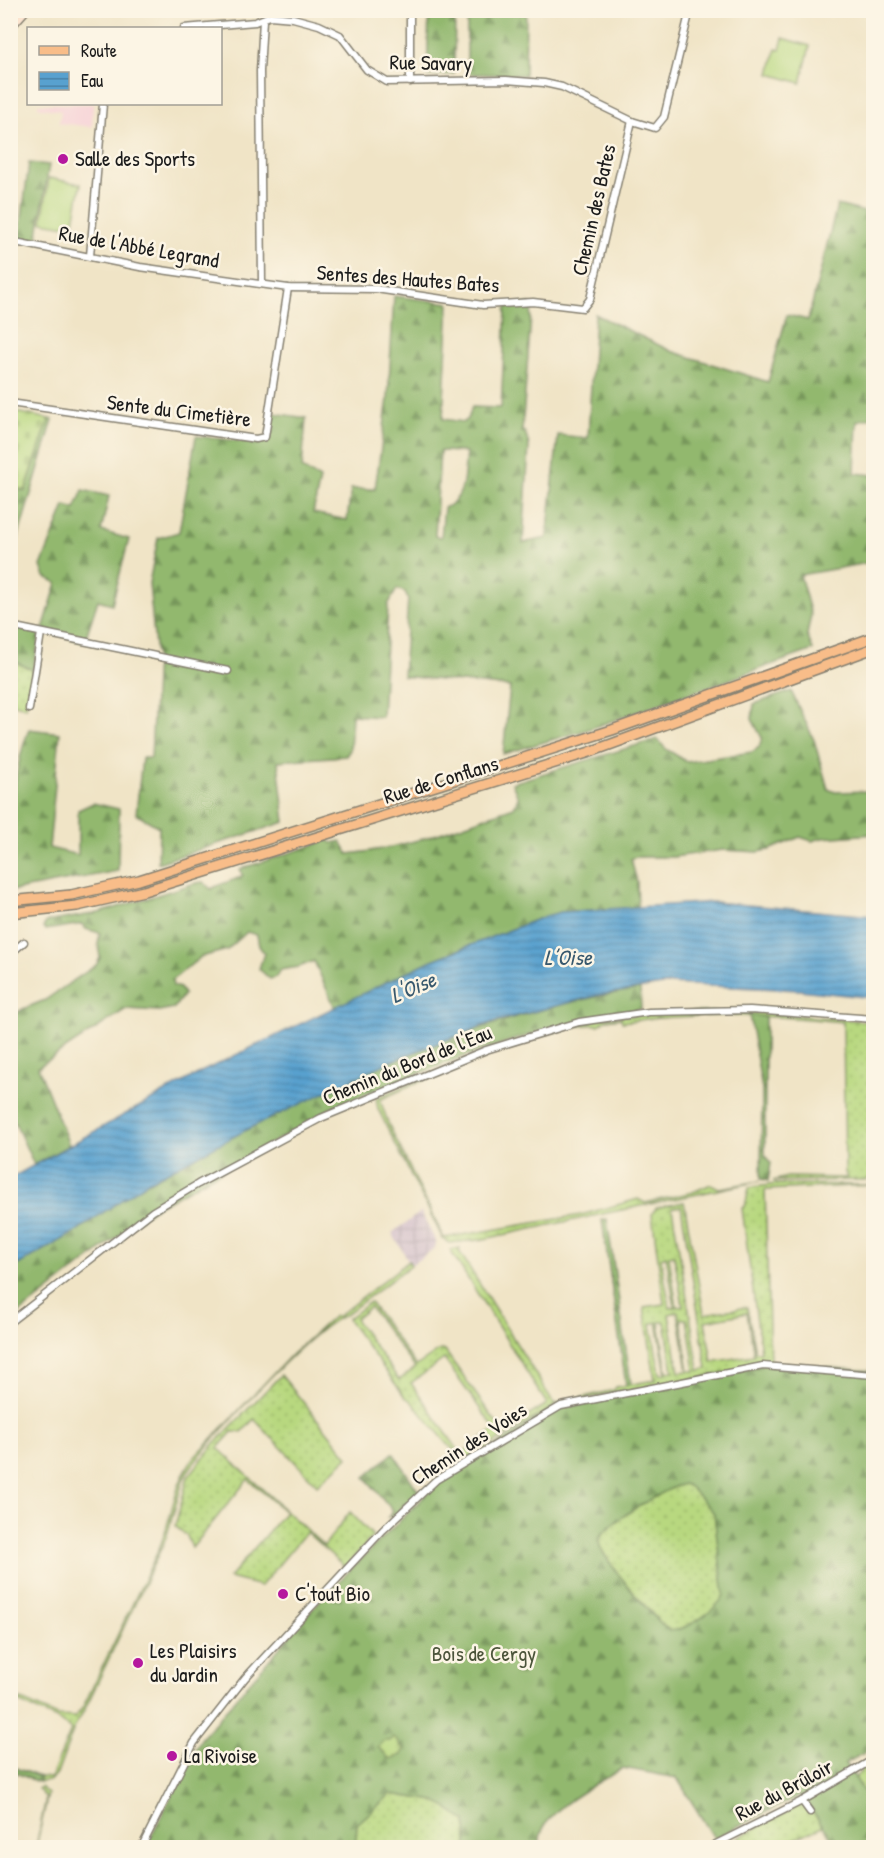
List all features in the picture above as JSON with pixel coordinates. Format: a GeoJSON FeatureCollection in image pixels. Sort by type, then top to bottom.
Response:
{"type":"FeatureCollection","features":[{"type":"Feature","properties":{"kind":"main road","name":"Rue de Conflans"},"geometry":{"type":"LineString","coordinates":[[10,901],[71,895],[139,880],[582,740],[873,637]]}},
{"type":"Feature","properties":{"kind":"main road","name":"Rue de Conflans"},"geometry":{"type":"LineString","coordinates":[[10,913],[77,906],[144,891],[580,755],[873,648]]}},
{"type":"Feature","properties":{"kind":"street"},"geometry":{"type":"LineString","coordinates":[[10,27],[26,10]]}},
{"type":"Feature","properties":{"kind":"street"},"geometry":{"type":"LineString","coordinates":[[410,10],[410,82]]}},
{"type":"Feature","properties":{"kind":"street","name":"Rue Savary"},"geometry":{"type":"LineString","coordinates":[[190,27],[265,15],[293,18],[330,29],[347,42],[361,64],[372,74],[387,82],[506,80],[543,83],[562,87],[632,120],[658,126],[663,120],[690,10]]}},
{"type":"Feature","properties":{"kind":"street"},"geometry":{"type":"LineString","coordinates":[[262,283],[260,71],[265,15]]}},
{"type":"Feature","properties":{"kind":"street"},"geometry":{"type":"LineString","coordinates":[[90,256],[103,105]]}},
{"type":"Feature","properties":{"kind":"street","name":"Chemin des Bates"},"geometry":{"type":"LineString","coordinates":[[587,306],[632,120]]}},
{"type":"Feature","properties":{"kind":"street","name":"Rue de l'Abbé Legrand"},"geometry":{"type":"LineString","coordinates":[[10,241],[140,267],[262,283]]}},
{"type":"Feature","properties":{"kind":"street","name":"Sentes des Hautes Bates"},"geometry":{"type":"LineString","coordinates":[[262,283],[288,288],[376,289],[483,305],[528,302],[581,308],[587,306]]}},
{"type":"Feature","properties":{"kind":"street","name":"Sente du Cimetière"},"geometry":{"type":"LineString","coordinates":[[10,403],[256,439],[265,437],[288,288]]}},
{"type":"Feature","properties":{"kind":"street"},"geometry":{"type":"LineString","coordinates":[[10,626],[228,671]]}},
{"type":"Feature","properties":{"kind":"street"},"geometry":{"type":"LineString","coordinates":[[29,709],[41,633]]}},
{"type":"Feature","properties":{"kind":"street"},"geometry":{"type":"LineString","coordinates":[[10,954],[24,942]]}},
{"type":"Feature","properties":{"kind":"street","name":"Chemin du Bord de l'Eau"},"geometry":{"type":"LineString","coordinates":[[10,1322],[153,1211],[198,1184],[321,1118],[486,1050],[579,1022],[649,1012],[750,1010],[873,1019]]}},
{"type":"Feature","properties":{"kind":"street","name":"Chemin des Voies"},"geometry":{"type":"LineString","coordinates":[[141,1848],[194,1743],[245,1678],[383,1530],[436,1480],[561,1406],[763,1366],[873,1375]]}},
{"type":"Feature","properties":{"kind":"street","name":"Rue du Brûloir"},"geometry":{"type":"LineString","coordinates":[[708,1848],[802,1801],[873,1759]]}},
{"type":"Feature","properties":{"kind":"street"},"geometry":{"type":"LineString","coordinates":[[802,1801],[810,1812]]}},
{"type":"Feature","properties":{"kind":"shaded area"},"geometry":{"type":"Polygon","coordinates":[[[38,105],[93,105],[92,127],[59,123],[61,111],[38,107],[38,105]]]}},
{"type":"Feature","properties":{"kind":"shaded area"},"geometry":{"type":"Polygon","coordinates":[[[421,1212],[436,1242],[435,1248],[411,1265],[392,1233],[421,1212]]]}},
{"type":"Feature","properties":{"kind":"green space"},"geometry":{"type":"Polygon","coordinates":[[[429,11],[455,11],[454,74],[427,76],[429,11]]]}},
{"type":"Feature","properties":{"kind":"green space"},"geometry":{"type":"Polygon","coordinates":[[[467,11],[526,11],[525,75],[467,74],[467,11]]]}},
{"type":"Feature","properties":{"kind":"green space"},"geometry":{"type":"Polygon","coordinates":[[[783,38],[810,46],[801,83],[770,74],[776,49],[780,50],[783,38]]]}},
{"type":"Feature","properties":{"kind":"green space"},"geometry":{"type":"Polygon","coordinates":[[[29,163],[49,165],[37,241],[19,240],[29,163]]]}},
{"type":"Feature","properties":{"kind":"green space"},"geometry":{"type":"Polygon","coordinates":[[[49,178],[81,184],[73,227],[42,222],[49,178]]]}},
{"type":"Feature","properties":{"kind":"green space"},"geometry":{"type":"Polygon","coordinates":[[[837,205],[873,214],[873,417],[857,421],[855,473],[873,475],[873,562],[800,575],[811,615],[807,635],[813,650],[586,730],[503,754],[510,687],[403,676],[408,598],[405,592],[397,589],[388,605],[382,717],[352,715],[350,750],[346,756],[278,761],[285,822],[158,863],[159,827],[136,814],[142,758],[151,758],[156,657],[149,583],[158,538],[179,532],[196,436],[258,443],[269,438],[274,413],[306,418],[302,468],[320,479],[313,513],[347,520],[351,489],[375,489],[388,399],[394,296],[449,303],[443,419],[464,422],[468,419],[472,407],[501,408],[506,309],[509,305],[532,304],[522,432],[525,432],[529,445],[523,543],[547,538],[558,435],[588,438],[595,314],[671,351],[768,382],[787,315],[808,320],[837,205]],[[440,451],[435,536],[441,537],[444,508],[457,499],[463,485],[466,452],[440,451]]]}},
{"type":"Feature","properties":{"kind":"green space"},"geometry":{"type":"Polygon","coordinates":[[[11,411],[49,419],[25,491],[11,486],[11,411]]]}},
{"type":"Feature","properties":{"kind":"green space"},"geometry":{"type":"Polygon","coordinates":[[[49,419],[53,420],[11,561],[11,486],[25,491],[49,419]]]}},
{"type":"Feature","properties":{"kind":"green space"},"geometry":{"type":"Polygon","coordinates":[[[83,490],[109,496],[101,531],[129,539],[112,604],[98,600],[84,643],[43,629],[57,583],[45,577],[41,566],[65,506],[75,509],[83,490]]]}},
{"type":"Feature","properties":{"kind":"green space"},"geometry":{"type":"Polygon","coordinates":[[[10,625],[40,634],[33,670],[11,660],[10,625]]]}},
{"type":"Feature","properties":{"kind":"green space"},"geometry":{"type":"Polygon","coordinates":[[[10,660],[33,670],[26,707],[11,703],[10,660]]]}},
{"type":"Feature","properties":{"kind":"green space"},"geometry":{"type":"Polygon","coordinates":[[[791,691],[814,740],[828,789],[835,792],[873,791],[873,834],[822,838],[812,841],[800,837],[769,850],[758,852],[723,850],[673,857],[636,857],[631,859],[637,882],[638,907],[561,912],[546,916],[430,961],[335,1008],[314,961],[299,967],[280,970],[276,977],[270,979],[259,969],[264,953],[259,946],[257,935],[247,932],[227,950],[201,957],[172,980],[173,986],[180,988],[184,994],[174,1008],[159,1011],[126,1009],[38,1067],[69,1145],[34,1165],[11,1114],[10,1017],[45,1000],[96,965],[100,958],[98,943],[100,933],[86,929],[82,924],[46,930],[43,928],[46,922],[99,913],[196,883],[203,882],[211,889],[243,875],[240,869],[329,840],[332,843],[341,841],[348,854],[412,842],[514,807],[518,798],[512,783],[657,739],[666,749],[687,762],[752,752],[759,747],[762,738],[752,719],[754,704],[791,691]]]}},
{"type":"Feature","properties":{"kind":"green space"},"geometry":{"type":"Polygon","coordinates":[[[29,729],[60,733],[49,848],[78,855],[78,810],[93,803],[119,809],[118,871],[11,891],[11,829],[14,788],[22,749],[29,729]]]}},
{"type":"Feature","properties":{"kind":"green space"},"geometry":{"type":"Polygon","coordinates":[[[640,989],[641,1009],[577,1022],[484,1049],[324,1112],[153,1209],[11,1320],[10,1269],[83,1227],[139,1188],[207,1150],[325,1090],[448,1039],[511,1018],[640,989]]]}},
{"type":"Feature","properties":{"kind":"green space"},"geometry":{"type":"Polygon","coordinates":[[[677,1012],[761,1012],[873,1022],[873,1177],[866,1180],[773,1181],[787,1177],[847,1178],[845,1172],[843,1022],[732,1016],[678,1017],[622,1022],[621,1018],[606,1020],[599,1025],[556,1031],[525,1041],[424,1080],[380,1100],[389,1125],[444,1238],[581,1215],[638,1199],[645,1203],[693,1192],[711,1184],[719,1188],[760,1181],[479,1240],[449,1243],[443,1239],[378,1109],[376,1098],[501,1046],[602,1018],[677,1012]]]}},
{"type":"Feature","properties":{"kind":"green space"},"geometry":{"type":"Polygon","coordinates":[[[749,1014],[765,1017],[765,1156],[771,1163],[768,1181],[761,1179],[762,1089],[749,1014]]]}},
{"type":"Feature","properties":{"kind":"green space"},"geometry":{"type":"Polygon","coordinates":[[[776,1184],[873,1185],[765,1190],[770,1363],[873,1371],[873,1373],[767,1365],[556,1405],[468,1459],[452,1449],[405,1397],[347,1319],[370,1302],[416,1366],[440,1350],[445,1351],[503,1432],[547,1404],[450,1250],[460,1248],[459,1251],[554,1404],[614,1390],[616,1387],[655,1380],[644,1307],[664,1304],[652,1214],[656,1208],[684,1202],[704,1314],[747,1307],[755,1352],[761,1352],[742,1208],[745,1207],[749,1188],[776,1184]],[[681,1206],[672,1208],[699,1370],[707,1369],[681,1206]],[[674,1255],[669,1256],[677,1307],[683,1306],[674,1255]],[[666,1256],[661,1258],[670,1308],[675,1307],[666,1256]],[[370,1307],[355,1319],[399,1380],[415,1368],[370,1307]],[[678,1312],[669,1314],[679,1372],[688,1371],[678,1312]],[[747,1313],[705,1321],[712,1362],[754,1355],[747,1313]],[[681,1319],[689,1371],[695,1371],[687,1319],[681,1319]],[[657,1322],[651,1324],[660,1374],[666,1373],[657,1322]],[[659,1322],[667,1372],[673,1371],[665,1322],[659,1322]],[[444,1359],[411,1383],[461,1454],[495,1429],[444,1359]]]}},
{"type":"Feature","properties":{"kind":"green space"},"geometry":{"type":"Polygon","coordinates":[[[607,1219],[631,1384],[626,1385],[602,1220],[607,1219]]]}},
{"type":"Feature","properties":{"kind":"green space"},"geometry":{"type":"Polygon","coordinates":[[[409,1261],[411,1265],[310,1340],[247,1401],[292,1354],[334,1316],[338,1316],[409,1261]]]}},
{"type":"Feature","properties":{"kind":"green space","name":"Bois de Cergy"},"geometry":{"type":"Polygon","coordinates":[[[768,1365],[873,1372],[873,1748],[846,1763],[873,1807],[873,1847],[838,1847],[801,1795],[714,1838],[677,1778],[623,1768],[584,1791],[557,1811],[541,1834],[540,1847],[467,1847],[466,1821],[436,1801],[391,1794],[357,1824],[355,1847],[145,1848],[201,1739],[323,1597],[435,1486],[548,1411],[768,1365]],[[684,1484],[676,1486],[650,1499],[610,1527],[599,1542],[618,1574],[670,1631],[685,1627],[701,1618],[715,1607],[724,1595],[714,1513],[690,1487],[684,1484]]]}},
{"type":"Feature","properties":{"kind":"green space"},"geometry":{"type":"Polygon","coordinates":[[[281,1375],[348,1457],[317,1485],[254,1419],[242,1432],[232,1432],[218,1448],[324,1546],[350,1512],[373,1536],[345,1567],[306,1532],[261,1586],[229,1578],[285,1512],[248,1479],[192,1548],[187,1536],[175,1526],[188,1477],[215,1443],[281,1375]]]}},
{"type":"Feature","properties":{"kind":"green space"},"geometry":{"type":"Polygon","coordinates":[[[239,1411],[201,1454],[183,1481],[166,1538],[74,1728],[57,1774],[50,1781],[38,1782],[40,1777],[51,1778],[71,1730],[57,1719],[11,1699],[10,1695],[58,1716],[75,1717],[83,1707],[158,1551],[181,1481],[192,1460],[239,1411]]]}},
{"type":"Feature","properties":{"kind":"green space"},"geometry":{"type":"Polygon","coordinates":[[[393,1453],[419,1492],[393,1516],[388,1517],[393,1511],[365,1477],[393,1453]]]}},
{"type":"Feature","properties":{"kind":"green space"},"geometry":{"type":"Polygon","coordinates":[[[684,1484],[690,1487],[714,1513],[724,1595],[715,1608],[701,1619],[670,1631],[618,1574],[599,1542],[610,1527],[636,1508],[684,1484]]]}},
{"type":"Feature","properties":{"kind":"green space"},"geometry":{"type":"Polygon","coordinates":[[[394,1737],[405,1750],[401,1755],[390,1759],[378,1747],[384,1741],[390,1741],[394,1737]]]}},
{"type":"Feature","properties":{"kind":"green space"},"geometry":{"type":"Polygon","coordinates":[[[873,1761],[873,1807],[855,1778],[865,1766],[873,1761]]]}},
{"type":"Feature","properties":{"kind":"green space"},"geometry":{"type":"Polygon","coordinates":[[[10,1766],[40,1777],[38,1782],[11,1771],[10,1766]]]}},
{"type":"Feature","properties":{"kind":"green space"},"geometry":{"type":"Polygon","coordinates":[[[40,1787],[48,1794],[36,1847],[46,1798],[38,1789],[40,1787]]]}},
{"type":"Feature","properties":{"kind":"green space"},"geometry":{"type":"Polygon","coordinates":[[[391,1794],[436,1801],[466,1821],[467,1847],[355,1848],[357,1824],[391,1794]]]}},
{"type":"Feature","properties":{"kind":"green space"},"geometry":{"type":"Polygon","coordinates":[[[806,1802],[823,1826],[777,1847],[718,1848],[806,1802]]]}},
{"type":"Feature","properties":{"kind":"water","name":"L’Oise"},"geometry":{"type":"Polygon","coordinates":[[[714,902],[873,916],[873,998],[800,990],[669,984],[599,995],[493,1022],[391,1061],[252,1127],[146,1183],[72,1234],[11,1269],[11,1178],[203,1071],[430,961],[546,916],[561,912],[714,902]]]}},
{"type":"Feature","properties":{"kind":"place","name":"Salle des Sports"},"geometry":{"type":"Point","coordinates":[63,159]}},
{"type":"Feature","properties":{"kind":"place","name":"C'tout Bio"},"geometry":{"type":"Point","coordinates":[283,1594]}},
{"type":"Feature","properties":{"kind":"place","name":"Les Plaisirs du Jardin"},"geometry":{"type":"Point","coordinates":[138,1663]}},
{"type":"Feature","properties":{"kind":"place","name":"La Rivoise"},"geometry":{"type":"Point","coordinates":[172,1756]}},
{"type":"Feature","properties":{"kind":"water label","name":"L'Oise"},"geometry":{"type":"Point","coordinates":[413,987]}}]}
